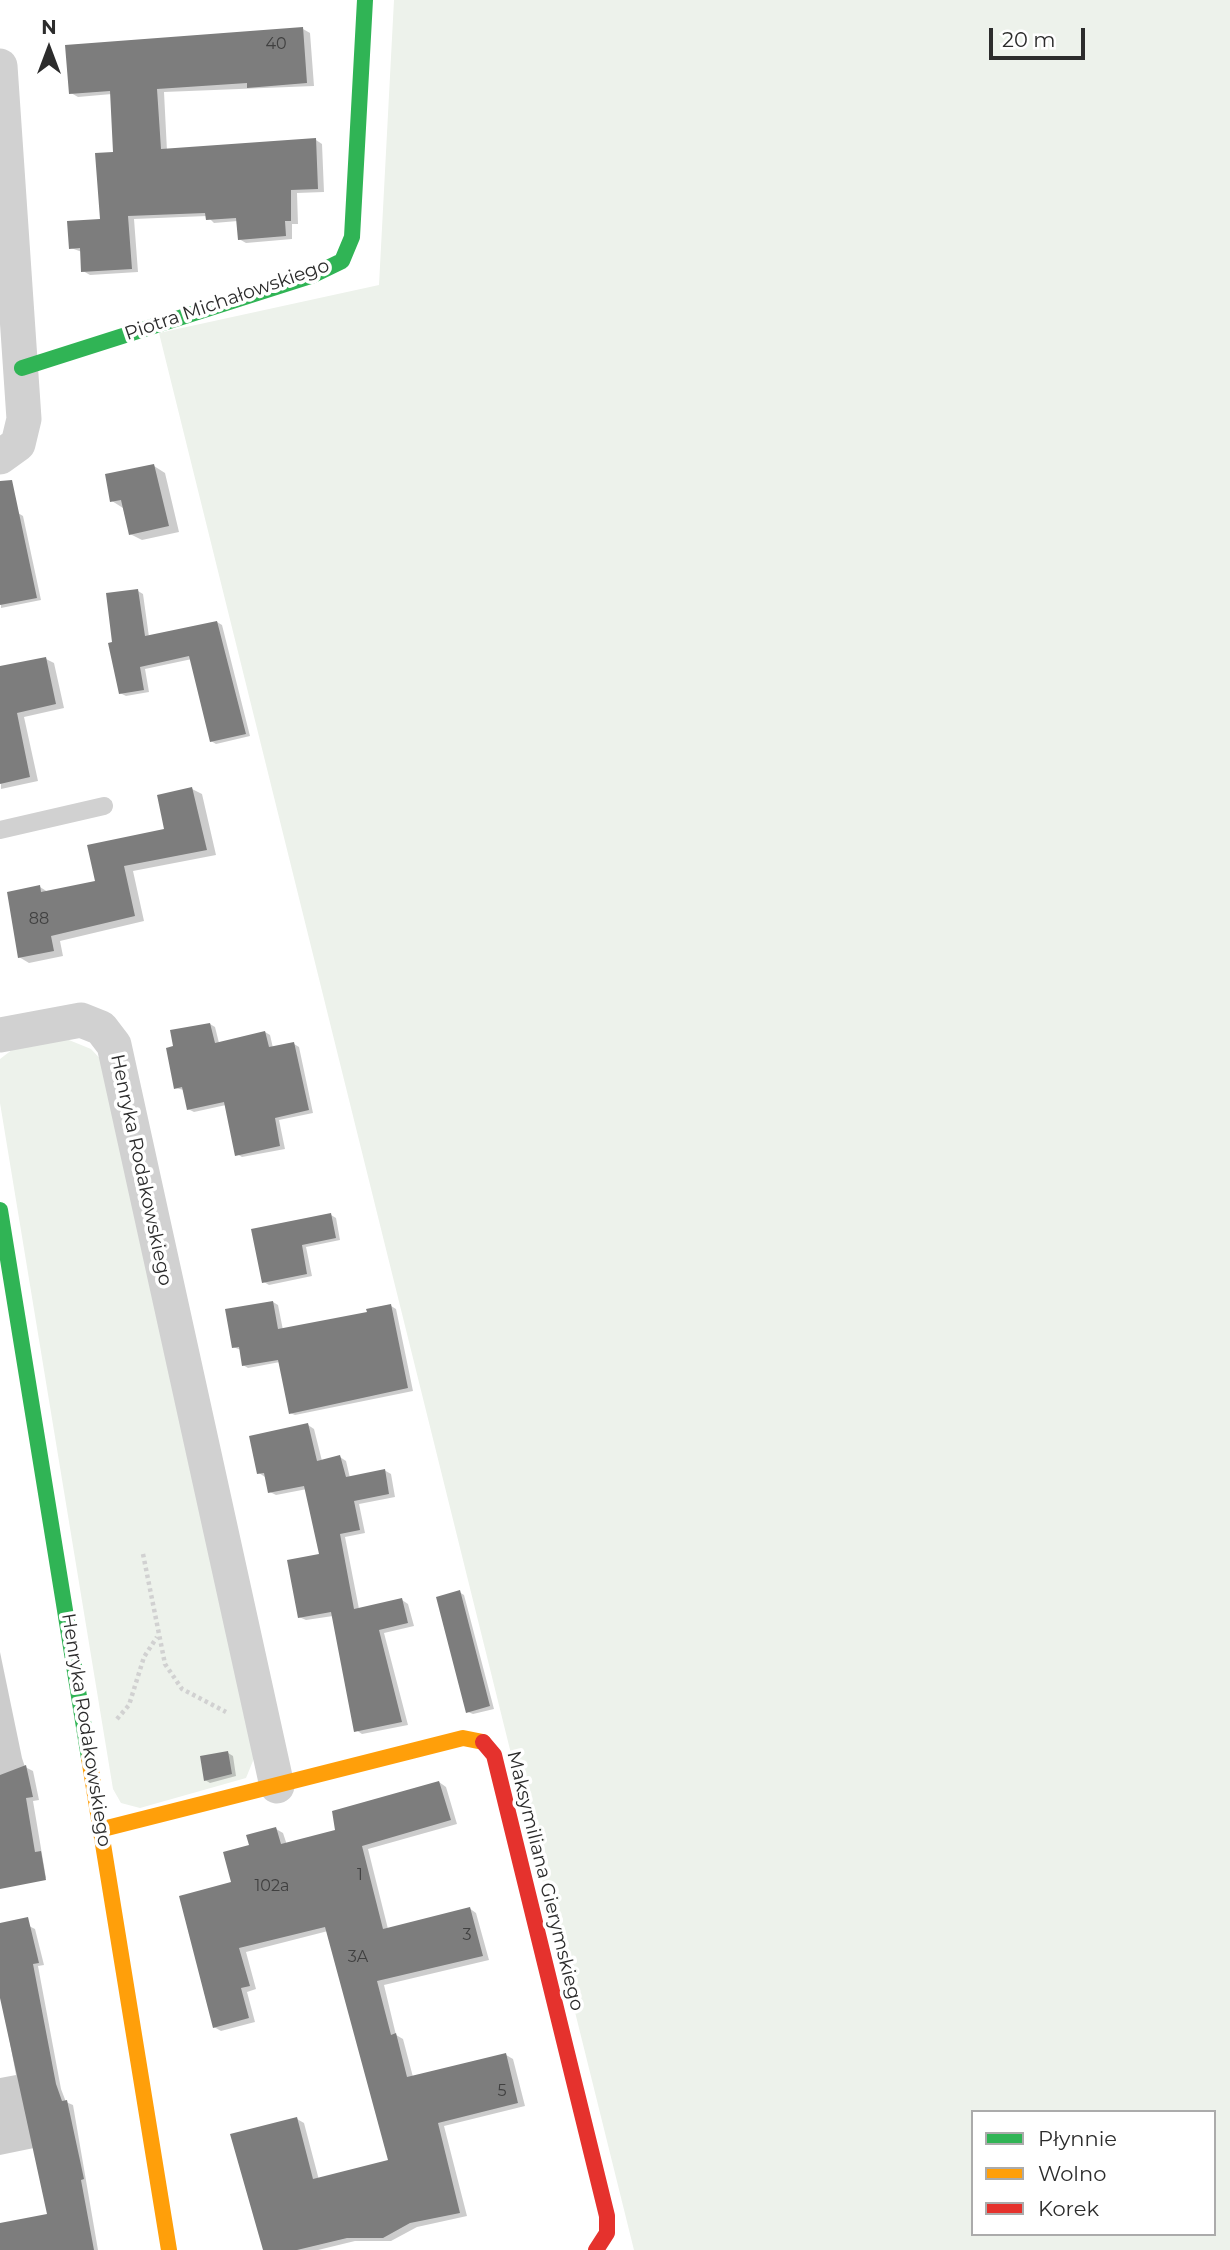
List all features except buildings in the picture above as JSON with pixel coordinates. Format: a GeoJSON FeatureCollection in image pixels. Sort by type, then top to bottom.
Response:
{"type":"FeatureCollection","features":[{"type":"Feature","properties":{"kind":"street","name":"Piotra Michałowskiego"},"geometry":{"type":"LineString","coordinates":[[22,368],[311,276],[342,261],[352,237],[365,0]]}},
{"type":"Feature","properties":{"kind":"street"},"geometry":{"type":"LineString","coordinates":[[0,66],[24,419],[21,436],[11,452],[0,457]]}},
{"type":"Feature","properties":{"kind":"street","name":"Henryka Rodakowskiego"},"geometry":{"type":"LineString","coordinates":[[0,1035],[81,1020],[101,1028],[114,1045],[276,1786]]}},
{"type":"Feature","properties":{"kind":"street","name":"Henryka Rodakowskiego"},"geometry":{"type":"LineString","coordinates":[[0,1210],[86,1724],[169,2250]]}},
{"type":"Feature","properties":{"kind":"street","name":"Maksymiliana Gierymskiego"},"geometry":{"type":"LineString","coordinates":[[103,1829],[463,1738],[477,1738],[492,1750],[607,2216],[607,2232],[596,2250]]}},
{"type":"Feature","properties":{"kind":"lane"},"geometry":{"type":"LineString","coordinates":[[0,830],[104,806]]}},
{"type":"Feature","properties":{"kind":"path"},"geometry":{"type":"LineString","coordinates":[[143,1554],[164,1664],[182,1689],[217,1704],[236,1720],[263,1722]]}},
{"type":"Feature","properties":{"kind":"path"},"geometry":{"type":"LineString","coordinates":[[86,1724],[119,1719],[129,1705],[144,1657],[157,1636]]}},
{"type":"Feature","properties":{"kind":"shaded area"},"geometry":{"type":"Polygon","coordinates":[[[394,0],[1230,0],[1230,2250],[634,2250],[159,333],[379,285],[394,0]]]}},
{"type":"Feature","properties":{"kind":"shaded area"},"geometry":{"type":"Polygon","coordinates":[[[64,1038],[91,1049],[107,1066],[255,1756],[246,1778],[140,1808],[121,1803],[113,1789],[0,1103],[0,1059],[17,1046],[64,1038]]]}},
{"type":"Feature","properties":{"kind":"traffic: fast"},"geometry":{"type":"LineString","coordinates":[[22,368],[311,276],[342,261],[352,237],[365,0]]}},
{"type":"Feature","properties":{"kind":"traffic: fast"},"geometry":{"type":"LineString","coordinates":[[0,1210],[89,1758]]}},
{"type":"Feature","properties":{"kind":"traffic: slow"},"geometry":{"type":"LineString","coordinates":[[103,1829],[463,1738],[483,1742]]}},
{"type":"Feature","properties":{"kind":"traffic: slow"},"geometry":{"type":"LineString","coordinates":[[89,1758],[169,2250]]}},
{"type":"Feature","properties":{"kind":"traffic: jam"},"geometry":{"type":"LineString","coordinates":[[483,1742],[494,1755],[607,2216],[607,2233],[596,2250]]}}]}
